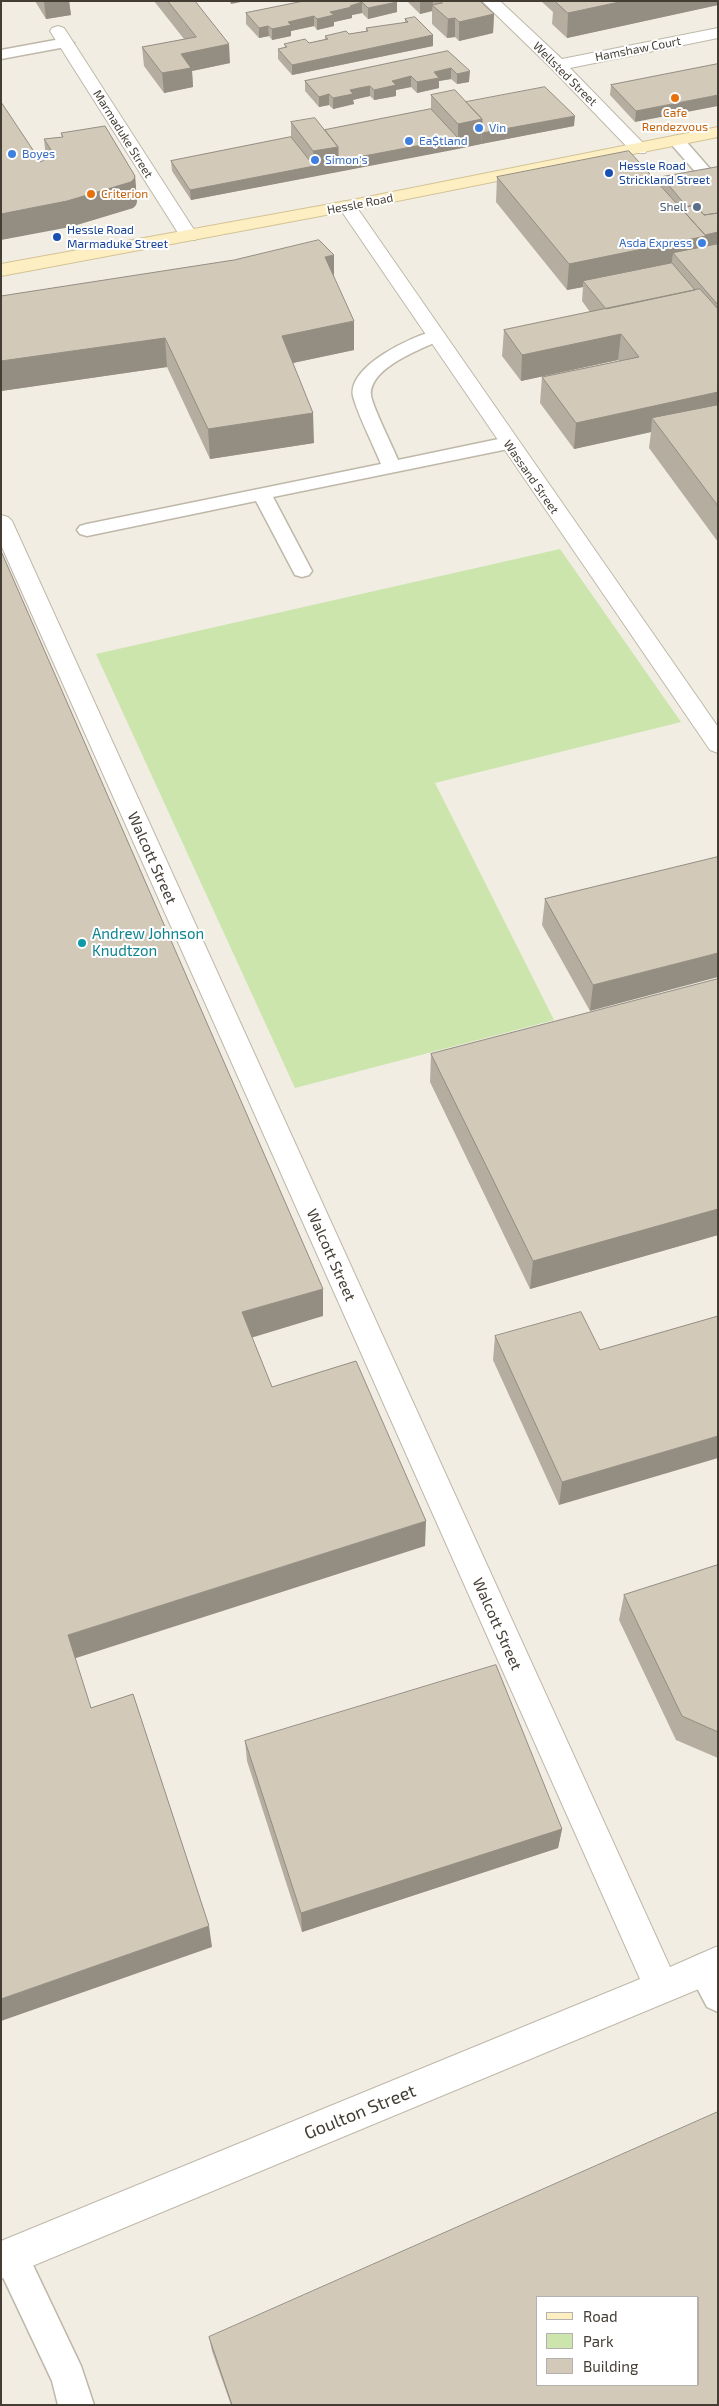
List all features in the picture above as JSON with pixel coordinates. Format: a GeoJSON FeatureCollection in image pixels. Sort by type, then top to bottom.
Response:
{"type":"FeatureCollection","features":[{"type":"Feature","properties":{"kind":"street","name":"Wellsted Street"},"geometry":{"type":"LineString","coordinates":[[490,1],[558,65],[639,149]]}},
{"type":"Feature","properties":{"kind":"street","name":"Hamshaw Court"},"geometry":{"type":"LineString","coordinates":[[558,65],[718,33]]}},
{"type":"Feature","properties":{"kind":"street","name":"Marmaduke Street"},"geometry":{"type":"LineString","coordinates":[[62,37],[189,236]]}},
{"type":"Feature","properties":{"kind":"street","name":"Hessle Road"},"geometry":{"type":"LineString","coordinates":[[1,270],[347,206],[718,132]]}},
{"type":"Feature","properties":{"kind":"street","name":"Wassand Street"},"geometry":{"type":"LineString","coordinates":[[347,206],[508,443],[718,745]]}},
{"type":"Feature","properties":{"kind":"street","name":"Walcott Street"},"geometry":{"type":"LineString","coordinates":[[1,521],[662,1988]]}},
{"type":"Feature","properties":{"kind":"street","name":"Goulton Street"},"geometry":{"type":"LineString","coordinates":[[6,2258],[662,1988],[713,1976]]}},
{"type":"Feature","properties":{"kind":"lane"},"geometry":{"type":"LineString","coordinates":[[1,55],[62,37]]}},
{"type":"Feature","properties":{"kind":"lane"},"geometry":{"type":"LineString","coordinates":[[677,141],[718,188]]}},
{"type":"Feature","properties":{"kind":"lane"},"geometry":{"type":"LineString","coordinates":[[392,467],[362,395],[366,379],[388,358],[435,336]]}},
{"type":"Feature","properties":{"kind":"lane"},"geometry":{"type":"LineString","coordinates":[[87,530],[508,443]]}},
{"type":"Feature","properties":{"kind":"lane"},"geometry":{"type":"LineString","coordinates":[[262,494],[302,571]]}},
{"type":"Feature","properties":{"kind":"lane"},"geometry":{"type":"LineString","coordinates":[[6,2258],[69,2378],[76,2405]]}},
{"type":"Feature","properties":{"kind":"green space"},"geometry":{"type":"Polygon","coordinates":[[[560,549],[681,722],[435,783],[554,1020],[295,1088],[96,654],[560,549]]]}},
{"type":"Feature","properties":{"kind":"building"},"geometry":{"type":"Polygon","coordinates":[[[168,1],[195,1],[229,44],[181,54],[191,68],[162,73],[142,47],[196,37],[168,1]]]}},
{"type":"Feature","properties":{"kind":"building"},"geometry":{"type":"Polygon","coordinates":[[[304,1],[397,2],[368,8],[362,2],[350,6],[352,7],[330,12],[334,15],[317,19],[314,16],[288,22],[291,25],[272,29],[268,26],[259,28],[246,13],[304,1]]]}},
{"type":"Feature","properties":{"kind":"building"},"geometry":{"type":"Polygon","coordinates":[[[440,1],[480,1],[494,14],[459,22],[455,18],[448,19],[432,5],[442,3],[440,1]]]}},
{"type":"Feature","properties":{"kind":"building"},"geometry":{"type":"Polygon","coordinates":[[[555,1],[624,1],[568,13],[555,1]]]}},
{"type":"Feature","properties":{"kind":"building"},"geometry":{"type":"Polygon","coordinates":[[[415,17],[433,35],[292,65],[278,49],[287,47],[284,44],[305,39],[309,43],[328,39],[325,36],[346,31],[349,34],[368,31],[366,28],[408,22],[405,19],[415,17]]]}},
{"type":"Feature","properties":{"kind":"building"},"geometry":{"type":"Polygon","coordinates":[[[448,51],[470,71],[457,74],[451,68],[434,72],[439,78],[417,82],[411,76],[392,81],[396,85],[374,90],[370,86],[359,88],[350,90],[353,94],[333,98],[329,94],[319,97],[305,81],[448,51]]]}},
{"type":"Feature","properties":{"kind":"building"},"geometry":{"type":"Polygon","coordinates":[[[718,64],[718,95],[636,111],[611,85],[718,64]]]}},
{"type":"Feature","properties":{"kind":"building"},"geometry":{"type":"Polygon","coordinates":[[[545,87],[575,116],[482,133],[482,119],[466,102],[545,87]]]}},
{"type":"Feature","properties":{"kind":"building"},"geometry":{"type":"Polygon","coordinates":[[[455,90],[482,119],[458,124],[431,95],[455,90]]]}},
{"type":"Feature","properties":{"kind":"building"},"geometry":{"type":"Polygon","coordinates":[[[1,102],[41,162],[53,153],[44,139],[63,137],[61,133],[105,126],[135,176],[134,179],[131,182],[67,201],[1,214],[1,102]]]}},
{"type":"Feature","properties":{"kind":"building"},"geometry":{"type":"Polygon","coordinates":[[[431,109],[458,138],[338,161],[338,147],[325,130],[431,109]]]}},
{"type":"Feature","properties":{"kind":"building"},"geometry":{"type":"Polygon","coordinates":[[[315,118],[338,147],[313,151],[291,122],[315,118]]]}},
{"type":"Feature","properties":{"kind":"building"},"geometry":{"type":"Polygon","coordinates":[[[291,137],[314,166],[190,190],[171,161],[291,137]]]}},
{"type":"Feature","properties":{"kind":"building"},"geometry":{"type":"Polygon","coordinates":[[[629,151],[706,236],[569,264],[497,177],[629,151]]]}},
{"type":"Feature","properties":{"kind":"building"},"geometry":{"type":"Polygon","coordinates":[[[718,167],[718,213],[704,215],[695,205],[687,207],[662,177],[718,167]]]}},
{"type":"Feature","properties":{"kind":"building"},"geometry":{"type":"Polygon","coordinates":[[[695,205],[704,215],[718,213],[718,232],[705,235],[681,208],[695,205]]]}},
{"type":"Feature","properties":{"kind":"building"},"geometry":{"type":"Polygon","coordinates":[[[319,240],[334,255],[325,257],[354,321],[282,336],[313,413],[208,429],[165,338],[1,361],[1,296],[234,260],[319,240]]]}},
{"type":"Feature","properties":{"kind":"building"},"geometry":{"type":"Polygon","coordinates":[[[718,244],[718,305],[673,253],[718,244]]]}},
{"type":"Feature","properties":{"kind":"building"},"geometry":{"type":"Polygon","coordinates":[[[672,263],[695,290],[606,309],[583,281],[672,263]]]}},
{"type":"Feature","properties":{"kind":"building"},"geometry":{"type":"Polygon","coordinates":[[[700,289],[718,309],[718,392],[576,423],[542,377],[639,357],[621,334],[522,355],[504,330],[700,289]]]}},
{"type":"Feature","properties":{"kind":"building"},"geometry":{"type":"Polygon","coordinates":[[[718,405],[718,506],[652,418],[718,405]]]}},
{"type":"Feature","properties":{"kind":"building","name":"Andrew Johnson Knudtzon"},"geometry":{"type":"Polygon","coordinates":[[[1,551],[323,1289],[242,1312],[272,1387],[356,1361],[426,1521],[68,1635],[91,1708],[133,1694],[209,1926],[1,1999],[1,551]]]}},
{"type":"Feature","properties":{"kind":"building"},"geometry":{"type":"Polygon","coordinates":[[[718,857],[718,953],[593,985],[545,899],[718,857]]]}},
{"type":"Feature","properties":{"kind":"building"},"geometry":{"type":"Polygon","coordinates":[[[718,979],[718,1209],[533,1261],[431,1054],[718,979]]]}},
{"type":"Feature","properties":{"kind":"building"},"geometry":{"type":"Polygon","coordinates":[[[581,1312],[600,1350],[718,1316],[718,1436],[562,1482],[495,1336],[581,1312]]]}},
{"type":"Feature","properties":{"kind":"building"},"geometry":{"type":"Polygon","coordinates":[[[718,1565],[718,1732],[682,1716],[624,1595],[718,1565]]]}},
{"type":"Feature","properties":{"kind":"building"},"geometry":{"type":"Polygon","coordinates":[[[496,1665],[562,1829],[301,1913],[245,1741],[496,1665]]]}},
{"type":"Feature","properties":{"kind":"building"},"geometry":{"type":"Polygon","coordinates":[[[718,2112],[718,2405],[232,2405],[209,2337],[718,2112]]]}},
{"type":"Feature","properties":{"kind":"place","name":"Cafe Rendezvous"},"geometry":{"type":"Point","coordinates":[675,98]}},
{"type":"Feature","properties":{"kind":"place","name":"Vin"},"geometry":{"type":"Point","coordinates":[479,128]}},
{"type":"Feature","properties":{"kind":"place","name":"Ea$tland"},"geometry":{"type":"Point","coordinates":[409,141]}},
{"type":"Feature","properties":{"kind":"place","name":"Boyes"},"geometry":{"type":"Point","coordinates":[12,154]}},
{"type":"Feature","properties":{"kind":"place","name":"Simon's"},"geometry":{"type":"Point","coordinates":[315,160]}},
{"type":"Feature","properties":{"kind":"place","name":"Hessle Road Strickland Street"},"geometry":{"type":"Point","coordinates":[609,173]}},
{"type":"Feature","properties":{"kind":"place","name":"Criterion"},"geometry":{"type":"Point","coordinates":[91,194]}},
{"type":"Feature","properties":{"kind":"place","name":"Shell"},"geometry":{"type":"Point","coordinates":[697,207]}},
{"type":"Feature","properties":{"kind":"place","name":"Hessle Road Marmaduke Street"},"geometry":{"type":"Point","coordinates":[57,237]}},
{"type":"Feature","properties":{"kind":"place","name":"Asda Express"},"geometry":{"type":"Point","coordinates":[702,243]}},
{"type":"Feature","properties":{"kind":"place","name":"Andrew Johnson Knudtzon"},"geometry":{"type":"Point","coordinates":[82,943]}}]}
